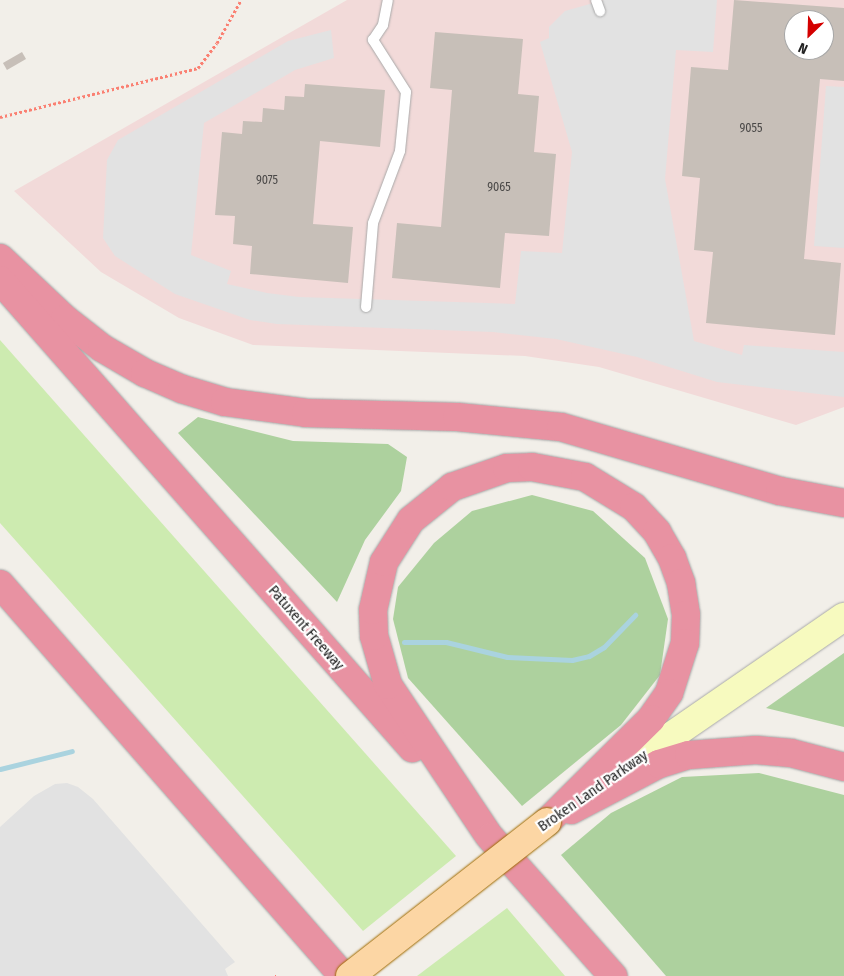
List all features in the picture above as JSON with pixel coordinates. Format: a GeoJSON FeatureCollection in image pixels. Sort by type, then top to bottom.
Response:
{"type":"FeatureCollection","features":[{"type":"Feature","properties":{"kind":"highway"},"geometry":{"type":"LineString","coordinates":[[0,258],[64,319],[102,348],[145,373],[208,397],[306,413],[457,417],[560,428],[780,491],[844,503]]}},
{"type":"Feature","properties":{"kind":"highway","name":"Patuxent Freeway"},"geometry":{"type":"LineString","coordinates":[[0,280],[613,976]]}},
{"type":"Feature","properties":{"kind":"highway"},"geometry":{"type":"LineString","coordinates":[[487,833],[388,685],[378,654],[374,610],[384,562],[411,520],[452,487],[507,468],[551,469],[585,477],[634,507],[657,532],[672,558],[681,583],[686,615],[685,643],[669,693],[650,719],[547,822]]}},
{"type":"Feature","properties":{"kind":"highway"},"geometry":{"type":"LineString","coordinates":[[0,584],[342,976]]}},
{"type":"Feature","properties":{"kind":"highway"},"geometry":{"type":"LineString","coordinates":[[547,822],[660,764],[689,755],[756,750],[791,753],[844,767]]}},
{"type":"Feature","properties":{"kind":"highway"},"geometry":{"type":"LineString","coordinates":[[557,912],[627,976]]}},
{"type":"Feature","properties":{"kind":"main road","name":"Broken Land Parkway"},"geometry":{"type":"LineString","coordinates":[[350,976],[547,822]]}},
{"type":"Feature","properties":{"kind":"street","name":"Broken Land Parkway"},"geometry":{"type":"LineString","coordinates":[[547,822],[844,617]]}},
{"type":"Feature","properties":{"kind":"lane"},"geometry":{"type":"LineString","coordinates":[[366,307],[373,223],[400,151],[406,92],[373,40],[383,25],[388,0]]}},
{"type":"Feature","properties":{"kind":"lane"},"geometry":{"type":"LineString","coordinates":[[596,0],[600,10]]}},
{"type":"Feature","properties":{"kind":"path"},"geometry":{"type":"LineString","coordinates":[[0,117],[198,68],[217,43],[241,0]]}},
{"type":"Feature","properties":{"kind":"shaded area"},"geometry":{"type":"Polygon","coordinates":[[[347,0],[844,0],[844,407],[796,425],[599,367],[525,356],[253,345],[179,318],[101,272],[14,191],[347,0]]]}},
{"type":"Feature","properties":{"kind":"shaded area"},"geometry":{"type":"Polygon","coordinates":[[[604,0],[717,0],[713,52],[676,50],[665,179],[694,341],[742,355],[744,345],[844,352],[844,397],[717,382],[637,357],[556,339],[493,332],[277,324],[250,320],[175,294],[115,256],[103,238],[107,160],[118,140],[288,41],[331,30],[334,58],[295,70],[204,123],[191,255],[231,271],[227,284],[267,293],[299,297],[515,304],[521,251],[562,253],[572,152],[540,42],[549,38],[549,27],[565,11],[604,0]]]}},
{"type":"Feature","properties":{"kind":"shaded area"},"geometry":{"type":"Polygon","coordinates":[[[826,86],[844,87],[844,248],[814,246],[826,86]]]}},
{"type":"Feature","properties":{"kind":"shaded area"},"geometry":{"type":"Polygon","coordinates":[[[67,783],[78,787],[93,799],[235,962],[225,969],[228,976],[0,976],[0,827],[34,796],[55,784],[67,783]]]}},
{"type":"Feature","properties":{"kind":"green space"},"geometry":{"type":"Polygon","coordinates":[[[0,340],[456,856],[363,931],[0,523],[0,340]]]}},
{"type":"Feature","properties":{"kind":"green space"},"geometry":{"type":"Polygon","coordinates":[[[198,417],[293,441],[388,444],[407,457],[401,491],[365,540],[337,602],[178,433],[198,417]]]}},
{"type":"Feature","properties":{"kind":"green space"},"geometry":{"type":"Polygon","coordinates":[[[532,495],[593,511],[645,558],[668,619],[660,675],[621,725],[522,806],[408,678],[393,619],[398,587],[434,543],[472,511],[532,495]]]}},
{"type":"Feature","properties":{"kind":"green space"},"geometry":{"type":"Polygon","coordinates":[[[844,653],[844,727],[766,708],[844,653]]]}},
{"type":"Feature","properties":{"kind":"green space"},"geometry":{"type":"Polygon","coordinates":[[[759,773],[844,795],[844,976],[666,976],[561,855],[611,813],[682,777],[759,773]]]}},
{"type":"Feature","properties":{"kind":"green space"},"geometry":{"type":"Polygon","coordinates":[[[507,908],[565,976],[417,976],[507,908]]]}},
{"type":"Feature","properties":{"kind":"building"},"geometry":{"type":"Polygon","coordinates":[[[734,0],[844,8],[844,81],[820,79],[804,259],[841,263],[835,335],[706,323],[713,252],[694,250],[700,178],[682,176],[691,67],[728,70],[734,0]]]}},
{"type":"Feature","properties":{"kind":"building"},"geometry":{"type":"Polygon","coordinates":[[[435,32],[523,39],[518,94],[539,96],[534,152],[556,154],[549,236],[505,233],[500,288],[392,278],[397,223],[441,227],[452,90],[430,88],[435,32]]]}},
{"type":"Feature","properties":{"kind":"building"},"geometry":{"type":"Polygon","coordinates":[[[22,52],[26,59],[7,70],[3,63],[22,52]]]}},
{"type":"Feature","properties":{"kind":"building"},"geometry":{"type":"Polygon","coordinates":[[[305,84],[385,90],[380,147],[320,141],[313,224],[353,227],[348,283],[250,274],[252,246],[233,244],[235,216],[215,215],[222,132],[242,134],[243,121],[262,122],[263,108],[284,110],[285,96],[304,97],[305,84]]]}},
{"type":"Feature","properties":{"kind":"waterway"},"geometry":{"type":"LineString","coordinates":[[404,642],[446,642],[507,657],[572,660],[589,656],[604,647],[635,615]]}},
{"type":"Feature","properties":{"kind":"waterway"},"geometry":{"type":"LineString","coordinates":[[0,769],[72,751]]}}]}
